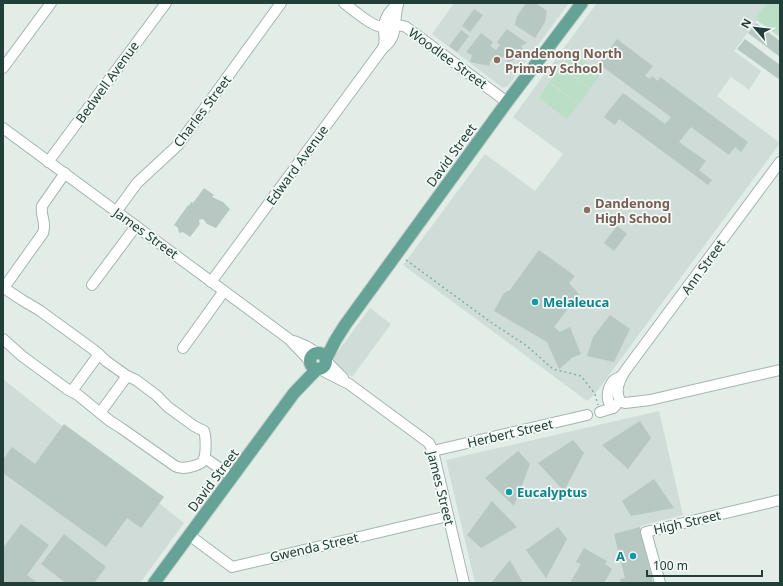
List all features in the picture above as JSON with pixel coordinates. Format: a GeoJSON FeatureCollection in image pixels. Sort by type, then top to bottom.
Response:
{"type":"FeatureCollection","features":[{"type":"Feature","properties":{"kind":"main road","name":"David Street"},"geometry":{"type":"LineString","coordinates":[[154,583],[345,325],[507,102],[582,3]]}},
{"type":"Feature","properties":{"kind":"street"},"geometry":{"type":"LineString","coordinates":[[3,68],[51,3]]}},
{"type":"Feature","properties":{"kind":"street","name":"Bedwell Avenue"},"geometry":{"type":"LineString","coordinates":[[48,162],[166,3]]}},
{"type":"Feature","properties":{"kind":"street","name":"Charles Street"},"geometry":{"type":"LineString","coordinates":[[116,212],[137,183],[178,145],[281,3]]}},
{"type":"Feature","properties":{"kind":"street","name":"Woodlee Street"},"geometry":{"type":"LineString","coordinates":[[344,3],[373,25],[406,27],[507,102]]}},
{"type":"Feature","properties":{"kind":"street","name":"Edward Avenue"},"geometry":{"type":"LineString","coordinates":[[383,48],[385,41],[385,21],[390,12],[399,4]]}},
{"type":"Feature","properties":{"kind":"street","name":"Edward Avenue"},"geometry":{"type":"LineString","coordinates":[[211,282],[383,48],[391,41],[399,4]]}},
{"type":"Feature","properties":{"kind":"street","name":"James Street"},"geometry":{"type":"LineString","coordinates":[[5,133],[65,174],[429,443],[433,451],[464,583]]}},
{"type":"Feature","properties":{"kind":"street","name":"Ann Street"},"geometry":{"type":"LineString","coordinates":[[617,405],[610,405],[607,396],[614,381],[625,372],[779,167]]}},
{"type":"Feature","properties":{"kind":"street"},"geometry":{"type":"LineString","coordinates":[[65,174],[42,206],[41,210],[45,223],[43,233],[4,288],[39,310],[127,376],[136,380],[156,395],[168,407],[194,426],[204,431],[203,460]]}},
{"type":"Feature","properties":{"kind":"street"},"geometry":{"type":"LineString","coordinates":[[92,285],[136,226]]}},
{"type":"Feature","properties":{"kind":"street"},"geometry":{"type":"LineString","coordinates":[[183,348],[224,291]]}},
{"type":"Feature","properties":{"kind":"street"},"geometry":{"type":"LineString","coordinates":[[3,339],[22,356],[87,402],[107,419],[177,468],[188,468],[203,460]]}},
{"type":"Feature","properties":{"kind":"street"},"geometry":{"type":"LineString","coordinates":[[72,391],[99,354]]}},
{"type":"Feature","properties":{"kind":"street"},"geometry":{"type":"LineString","coordinates":[[600,412],[625,403],[650,400],[780,370]]}},
{"type":"Feature","properties":{"kind":"street"},"geometry":{"type":"LineString","coordinates":[[100,413],[127,376]]}},
{"type":"Feature","properties":{"kind":"street","name":"Herbert Street"},"geometry":{"type":"LineString","coordinates":[[433,451],[587,415]]}},
{"type":"Feature","properties":{"kind":"street"},"geometry":{"type":"LineString","coordinates":[[203,460],[230,480]]}},
{"type":"Feature","properties":{"kind":"street","name":"High Street"},"geometry":{"type":"LineString","coordinates":[[660,583],[646,532],[780,500]]}},
{"type":"Feature","properties":{"kind":"street","name":"Gwenda Street"},"geometry":{"type":"LineString","coordinates":[[189,535],[232,567],[448,516]]}},
{"type":"Feature","properties":{"kind":"path"},"geometry":{"type":"LineString","coordinates":[[406,260],[492,323],[527,346],[552,369],[581,376],[595,394]]}},
{"type":"Feature","properties":{"kind":"shaded area","name":"Dandenong North Primary School"},"geometry":{"type":"Polygon","coordinates":[[[454,3],[569,3],[508,86],[503,88],[432,34],[454,3]]]}},
{"type":"Feature","properties":{"kind":"shaded area","name":"Dandenong High School"},"geometry":{"type":"Polygon","coordinates":[[[597,3],[767,3],[755,19],[757,20],[734,51],[761,71],[749,90],[731,77],[717,96],[780,143],[595,394],[587,401],[403,265],[485,154],[535,191],[563,154],[513,117],[597,3]]]}},
{"type":"Feature","properties":{"kind":"shaded area"},"geometry":{"type":"Polygon","coordinates":[[[370,308],[391,324],[352,377],[331,361],[370,308]]]}},
{"type":"Feature","properties":{"kind":"shaded area"},"geometry":{"type":"Polygon","coordinates":[[[3,379],[184,523],[140,583],[3,583],[3,379]]]}},
{"type":"Feature","properties":{"kind":"shaded area"},"geometry":{"type":"Polygon","coordinates":[[[659,411],[683,515],[640,526],[653,583],[475,583],[446,460],[659,411]]]}},
{"type":"Feature","properties":{"kind":"green space"},"geometry":{"type":"Polygon","coordinates":[[[767,3],[780,3],[780,37],[755,19],[767,3]]]}},
{"type":"Feature","properties":{"kind":"green space"},"geometry":{"type":"Polygon","coordinates":[[[572,53],[601,74],[590,88],[562,67],[572,53]]]}},
{"type":"Feature","properties":{"kind":"green space"},"geometry":{"type":"Polygon","coordinates":[[[561,68],[590,89],[579,104],[550,82],[561,68]]]}},
{"type":"Feature","properties":{"kind":"green space"},"geometry":{"type":"Polygon","coordinates":[[[549,83],[578,104],[567,119],[539,98],[549,83]]]}},
{"type":"Feature","properties":{"kind":"building"},"geometry":{"type":"Polygon","coordinates":[[[526,3],[537,3],[547,11],[545,22],[535,38],[515,25],[517,16],[526,3]]]}},
{"type":"Feature","properties":{"kind":"building"},"geometry":{"type":"Polygon","coordinates":[[[474,9],[483,15],[470,32],[462,26],[474,9]]]}},
{"type":"Feature","properties":{"kind":"building"},"geometry":{"type":"Polygon","coordinates":[[[756,23],[780,41],[780,57],[748,33],[756,23]]]}},
{"type":"Feature","properties":{"kind":"building"},"geometry":{"type":"Polygon","coordinates":[[[507,29],[527,43],[521,46],[525,53],[508,63],[504,56],[497,60],[491,59],[489,66],[470,62],[472,55],[466,52],[481,33],[493,42],[490,46],[496,50],[500,45],[497,42],[507,29]]]}},
{"type":"Feature","properties":{"kind":"building"},"geometry":{"type":"Polygon","coordinates":[[[461,30],[469,36],[457,52],[449,46],[461,30]]]}},
{"type":"Feature","properties":{"kind":"building"},"geometry":{"type":"Polygon","coordinates":[[[617,39],[653,66],[645,76],[650,79],[652,76],[658,81],[660,77],[748,142],[741,152],[735,147],[729,155],[691,127],[679,142],[706,161],[699,170],[712,180],[708,185],[619,119],[615,125],[604,117],[623,93],[665,124],[671,117],[599,64],[617,39]]]}},
{"type":"Feature","properties":{"kind":"building"},"geometry":{"type":"Polygon","coordinates":[[[745,39],[780,65],[780,80],[737,49],[745,39]]]}},
{"type":"Feature","properties":{"kind":"building"},"geometry":{"type":"Polygon","coordinates":[[[204,188],[214,195],[212,197],[223,202],[230,209],[216,228],[207,224],[203,219],[199,220],[200,224],[190,237],[183,232],[179,233],[178,228],[174,225],[188,205],[189,206],[191,202],[193,203],[204,188]]]}},
{"type":"Feature","properties":{"kind":"building"},"geometry":{"type":"Polygon","coordinates":[[[617,226],[627,234],[614,251],[604,243],[617,226]]]}},
{"type":"Feature","properties":{"kind":"building","name":"Melaleuca"},"geometry":{"type":"Polygon","coordinates":[[[539,250],[575,276],[569,283],[579,294],[554,327],[560,332],[570,327],[581,354],[571,358],[559,369],[547,342],[494,311],[504,293],[510,290],[539,250]]]}},
{"type":"Feature","properties":{"kind":"building"},"geometry":{"type":"Polygon","coordinates":[[[610,315],[630,329],[614,362],[587,356],[593,337],[610,315]]]}},
{"type":"Feature","properties":{"kind":"building"},"geometry":{"type":"Polygon","coordinates":[[[640,421],[651,438],[628,469],[602,445],[640,421]]]}},
{"type":"Feature","properties":{"kind":"building"},"geometry":{"type":"Polygon","coordinates":[[[64,424],[164,497],[141,528],[127,518],[106,547],[3,473],[3,460],[12,447],[35,464],[64,424]]]}},
{"type":"Feature","properties":{"kind":"building"},"geometry":{"type":"Polygon","coordinates":[[[573,440],[584,453],[564,491],[538,463],[573,440]]]}},
{"type":"Feature","properties":{"kind":"building","name":"Eucalyptus"},"geometry":{"type":"Polygon","coordinates":[[[518,451],[530,464],[514,506],[485,478],[518,451]]]}},
{"type":"Feature","properties":{"kind":"building"},"geometry":{"type":"Polygon","coordinates":[[[654,479],[674,508],[631,516],[622,501],[654,479]]]}},
{"type":"Feature","properties":{"kind":"building"},"geometry":{"type":"Polygon","coordinates":[[[492,501],[517,527],[481,548],[467,535],[492,501]]]}},
{"type":"Feature","properties":{"kind":"building"},"geometry":{"type":"Polygon","coordinates":[[[21,524],[49,545],[27,575],[38,583],[3,583],[3,548],[21,524]]]}},
{"type":"Feature","properties":{"kind":"building"},"geometry":{"type":"Polygon","coordinates":[[[558,527],[567,539],[546,578],[526,550],[558,527]]]}},
{"type":"Feature","properties":{"kind":"building","name":"A"},"geometry":{"type":"Polygon","coordinates":[[[640,527],[653,583],[621,583],[620,579],[625,578],[614,534],[640,527]]]}},
{"type":"Feature","properties":{"kind":"building"},"geometry":{"type":"Polygon","coordinates":[[[64,534],[106,567],[94,583],[66,583],[41,564],[64,534]]]}},
{"type":"Feature","properties":{"kind":"building"},"geometry":{"type":"Polygon","coordinates":[[[584,548],[607,561],[605,564],[612,569],[604,583],[570,583],[581,564],[576,562],[584,548]]]}},
{"type":"Feature","properties":{"kind":"building"},"geometry":{"type":"Polygon","coordinates":[[[510,560],[523,583],[491,583],[510,560]]]}},
{"type":"Feature","properties":{"kind":"place","name":"Dandenong North Primary School"},"geometry":{"type":"Point","coordinates":[497,60]}},
{"type":"Feature","properties":{"kind":"place","name":"Dandenong High School"},"geometry":{"type":"Point","coordinates":[587,210]}},
{"type":"Feature","properties":{"kind":"place","name":"Melaleuca"},"geometry":{"type":"Point","coordinates":[535,302]}},
{"type":"Feature","properties":{"kind":"place","name":"Eucalyptus"},"geometry":{"type":"Point","coordinates":[509,492]}},
{"type":"Feature","properties":{"kind":"place","name":"A"},"geometry":{"type":"Point","coordinates":[633,556]}}]}
